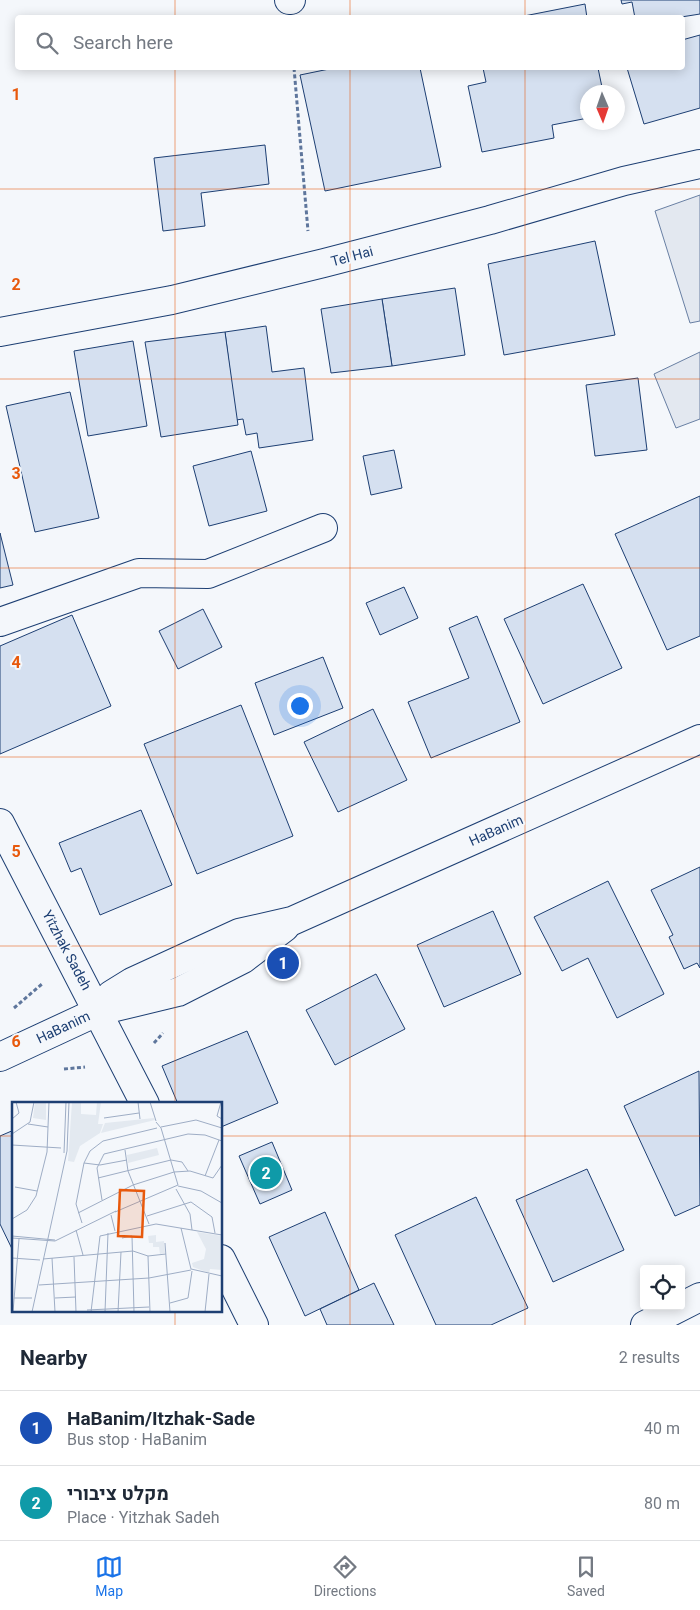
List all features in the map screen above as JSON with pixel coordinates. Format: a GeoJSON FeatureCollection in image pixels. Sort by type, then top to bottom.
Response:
{"type":"FeatureCollection","features":[{"type":"Feature","properties":{"kind":"street","name":"Tel Hai"},"geometry":{"type":"LineString","coordinates":[[0,332],[172,300],[490,220],[624,181],[700,164]]}},
{"type":"Feature","properties":{"kind":"street"},"geometry":{"type":"LineString","coordinates":[[0,622],[139,572],[208,574],[323,528]]}},
{"type":"Feature","properties":{"kind":"street","name":"HaBanim"},"geometry":{"type":"LineString","coordinates":[[0,1057],[99,1011],[178,992],[243,959],[292,921],[700,739]]}},
{"type":"Feature","properties":{"kind":"street","name":"Yitzhak Sadeh"},"geometry":{"type":"LineString","coordinates":[[0,823],[99,1011],[144,1102]]}},
{"type":"Feature","properties":{"kind":"street"},"geometry":{"type":"LineString","coordinates":[[222,1261],[254,1325]]}},
{"type":"Feature","properties":{"kind":"street"},"geometry":{"type":"LineString","coordinates":[[644,1325],[700,1297]]}},
{"type":"Feature","properties":{"kind":"path"},"geometry":{"type":"LineString","coordinates":[[294,70],[310,266]]}},
{"type":"Feature","properties":{"kind":"path"},"geometry":{"type":"LineString","coordinates":[[14,1008],[47,981]]}},
{"type":"Feature","properties":{"kind":"path"},"geometry":{"type":"LineString","coordinates":[[59,1070],[90,1068]]}},
{"type":"Feature","properties":{"kind":"shaded area"},"geometry":{"type":"Polygon","coordinates":[[[700,195],[700,321],[690,323],[655,211],[700,195]]]}},
{"type":"Feature","properties":{"kind":"shaded area"},"geometry":{"type":"Polygon","coordinates":[[[700,352],[700,419],[676,428],[654,374],[700,352]]]}},
{"type":"Feature","properties":{"kind":"building"},"geometry":{"type":"Polygon","coordinates":[[[621,0],[700,0],[700,14],[685,16],[634,15],[632,2],[622,4],[621,0]]]}},
{"type":"Feature","properties":{"kind":"building"},"geometry":{"type":"Polygon","coordinates":[[[585,4],[587,15],[529,15],[585,4]]]}},
{"type":"Feature","properties":{"kind":"building"},"geometry":{"type":"Polygon","coordinates":[[[700,35],[700,108],[644,124],[628,70],[685,70],[685,39],[700,35]]]}},
{"type":"Feature","properties":{"kind":"building"},"geometry":{"type":"Polygon","coordinates":[[[324,70],[420,70],[441,167],[325,191],[300,75],[324,70]]]}},
{"type":"Feature","properties":{"kind":"building"},"geometry":{"type":"Polygon","coordinates":[[[483,70],[598,70],[602,85],[580,85],[580,120],[552,125],[554,138],[482,152],[468,86],[486,82],[483,70]]]}},
{"type":"Feature","properties":{"kind":"building"},"geometry":{"type":"Polygon","coordinates":[[[265,145],[269,184],[201,193],[205,226],[163,231],[154,158],[265,145]]]}},
{"type":"Feature","properties":{"kind":"building"},"geometry":{"type":"Polygon","coordinates":[[[595,241],[615,335],[504,355],[488,264],[595,241]]]}},
{"type":"Feature","properties":{"kind":"building"},"geometry":{"type":"Polygon","coordinates":[[[455,288],[465,355],[392,366],[382,299],[455,288]]]}},
{"type":"Feature","properties":{"kind":"building"},"geometry":{"type":"Polygon","coordinates":[[[382,299],[392,366],[331,373],[321,309],[382,299]]]}},
{"type":"Feature","properties":{"kind":"building"},"geometry":{"type":"Polygon","coordinates":[[[266,326],[272,372],[304,368],[313,440],[259,448],[257,433],[246,435],[243,419],[236,420],[225,332],[266,326]]]}},
{"type":"Feature","properties":{"kind":"building"},"geometry":{"type":"Polygon","coordinates":[[[225,332],[238,425],[161,437],[145,342],[225,332]]]}},
{"type":"Feature","properties":{"kind":"building"},"geometry":{"type":"Polygon","coordinates":[[[133,341],[147,426],[88,436],[74,351],[133,341]]]}},
{"type":"Feature","properties":{"kind":"building"},"geometry":{"type":"Polygon","coordinates":[[[638,378],[647,450],[595,456],[586,385],[638,378]]]}},
{"type":"Feature","properties":{"kind":"building"},"geometry":{"type":"Polygon","coordinates":[[[70,392],[99,518],[35,532],[6,406],[70,392]]]}},
{"type":"Feature","properties":{"kind":"building"},"geometry":{"type":"Polygon","coordinates":[[[394,450],[402,488],[371,495],[363,456],[394,450]]]}},
{"type":"Feature","properties":{"kind":"building"},"geometry":{"type":"Polygon","coordinates":[[[251,451],[267,511],[209,526],[193,466],[251,451]]]}},
{"type":"Feature","properties":{"kind":"building"},"geometry":{"type":"Polygon","coordinates":[[[700,496],[700,636],[667,650],[615,534],[700,496]]]}},
{"type":"Feature","properties":{"kind":"building"},"geometry":{"type":"Polygon","coordinates":[[[0,533],[13,585],[0,588],[0,533]]]}},
{"type":"Feature","properties":{"kind":"building"},"geometry":{"type":"Polygon","coordinates":[[[583,584],[622,668],[543,704],[504,619],[583,584]]]}},
{"type":"Feature","properties":{"kind":"building"},"geometry":{"type":"Polygon","coordinates":[[[404,587],[418,618],[380,635],[366,603],[404,587]]]}},
{"type":"Feature","properties":{"kind":"building"},"geometry":{"type":"Polygon","coordinates":[[[203,609],[222,647],[178,669],[159,631],[203,609]]]}},
{"type":"Feature","properties":{"kind":"building"},"geometry":{"type":"Polygon","coordinates":[[[72,615],[111,706],[0,754],[0,646],[72,615]]]}},
{"type":"Feature","properties":{"kind":"building"},"geometry":{"type":"Polygon","coordinates":[[[477,616],[520,722],[431,758],[408,702],[469,678],[449,628],[477,616]]]}},
{"type":"Feature","properties":{"kind":"building"},"geometry":{"type":"Polygon","coordinates":[[[323,657],[343,708],[274,735],[255,683],[323,657]]]}},
{"type":"Feature","properties":{"kind":"building"},"geometry":{"type":"Polygon","coordinates":[[[241,705],[293,836],[197,874],[144,744],[241,705]]]}},
{"type":"Feature","properties":{"kind":"building"},"geometry":{"type":"Polygon","coordinates":[[[373,709],[407,780],[338,812],[304,742],[373,709]]]}},
{"type":"Feature","properties":{"kind":"building"},"geometry":{"type":"Polygon","coordinates":[[[141,810],[172,885],[100,915],[81,868],[71,872],[59,843],[141,810]]]}},
{"type":"Feature","properties":{"kind":"building"},"geometry":{"type":"Polygon","coordinates":[[[700,867],[700,968],[697,963],[684,969],[669,937],[673,935],[651,890],[700,867]]]}},
{"type":"Feature","properties":{"kind":"building"},"geometry":{"type":"Polygon","coordinates":[[[608,881],[664,994],[617,1018],[588,958],[562,971],[534,917],[608,881]]]}},
{"type":"Feature","properties":{"kind":"building"},"geometry":{"type":"Polygon","coordinates":[[[493,911],[521,974],[444,1007],[417,945],[493,911]]]}},
{"type":"Feature","properties":{"kind":"building"},"geometry":{"type":"Polygon","coordinates":[[[376,974],[405,1029],[335,1065],[306,1010],[376,974]]]}},
{"type":"Feature","properties":{"kind":"building"},"geometry":{"type":"Polygon","coordinates":[[[247,1031],[278,1103],[222,1127],[222,1102],[177,1102],[162,1066],[247,1031]]]}},
{"type":"Feature","properties":{"kind":"building"},"geometry":{"type":"Polygon","coordinates":[[[699,1071],[700,1205],[675,1216],[624,1106],[699,1071]]]}},
{"type":"Feature","properties":{"kind":"building"},"geometry":{"type":"Polygon","coordinates":[[[12,1131],[12,1249],[0,1224],[0,1136],[12,1131]]]}},
{"type":"Feature","properties":{"kind":"building"},"geometry":{"type":"Polygon","coordinates":[[[272,1142],[292,1190],[260,1204],[239,1156],[272,1142]]]}},
{"type":"Feature","properties":{"kind":"building"},"geometry":{"type":"Polygon","coordinates":[[[587,1169],[624,1250],[553,1282],[516,1200],[587,1169]]]}},
{"type":"Feature","properties":{"kind":"building"},"geometry":{"type":"Polygon","coordinates":[[[476,1197],[528,1308],[491,1325],[436,1325],[395,1235],[476,1197]]]}},
{"type":"Feature","properties":{"kind":"building"},"geometry":{"type":"Polygon","coordinates":[[[325,1212],[359,1290],[305,1316],[269,1237],[325,1212]]]}},
{"type":"Feature","properties":{"kind":"building"},"geometry":{"type":"Polygon","coordinates":[[[374,1283],[394,1325],[327,1325],[320,1309],[374,1283]]]}},
{"type":"Feature","properties":{"kind":"place","name":"HaBanim/Itzhak-Sade"},"geometry":{"type":"Point","coordinates":[283,963]}},
{"type":"Feature","properties":{"kind":"place","name":"מקלט ציבורי"},"geometry":{"type":"Point","coordinates":[266,1173]}}]}
